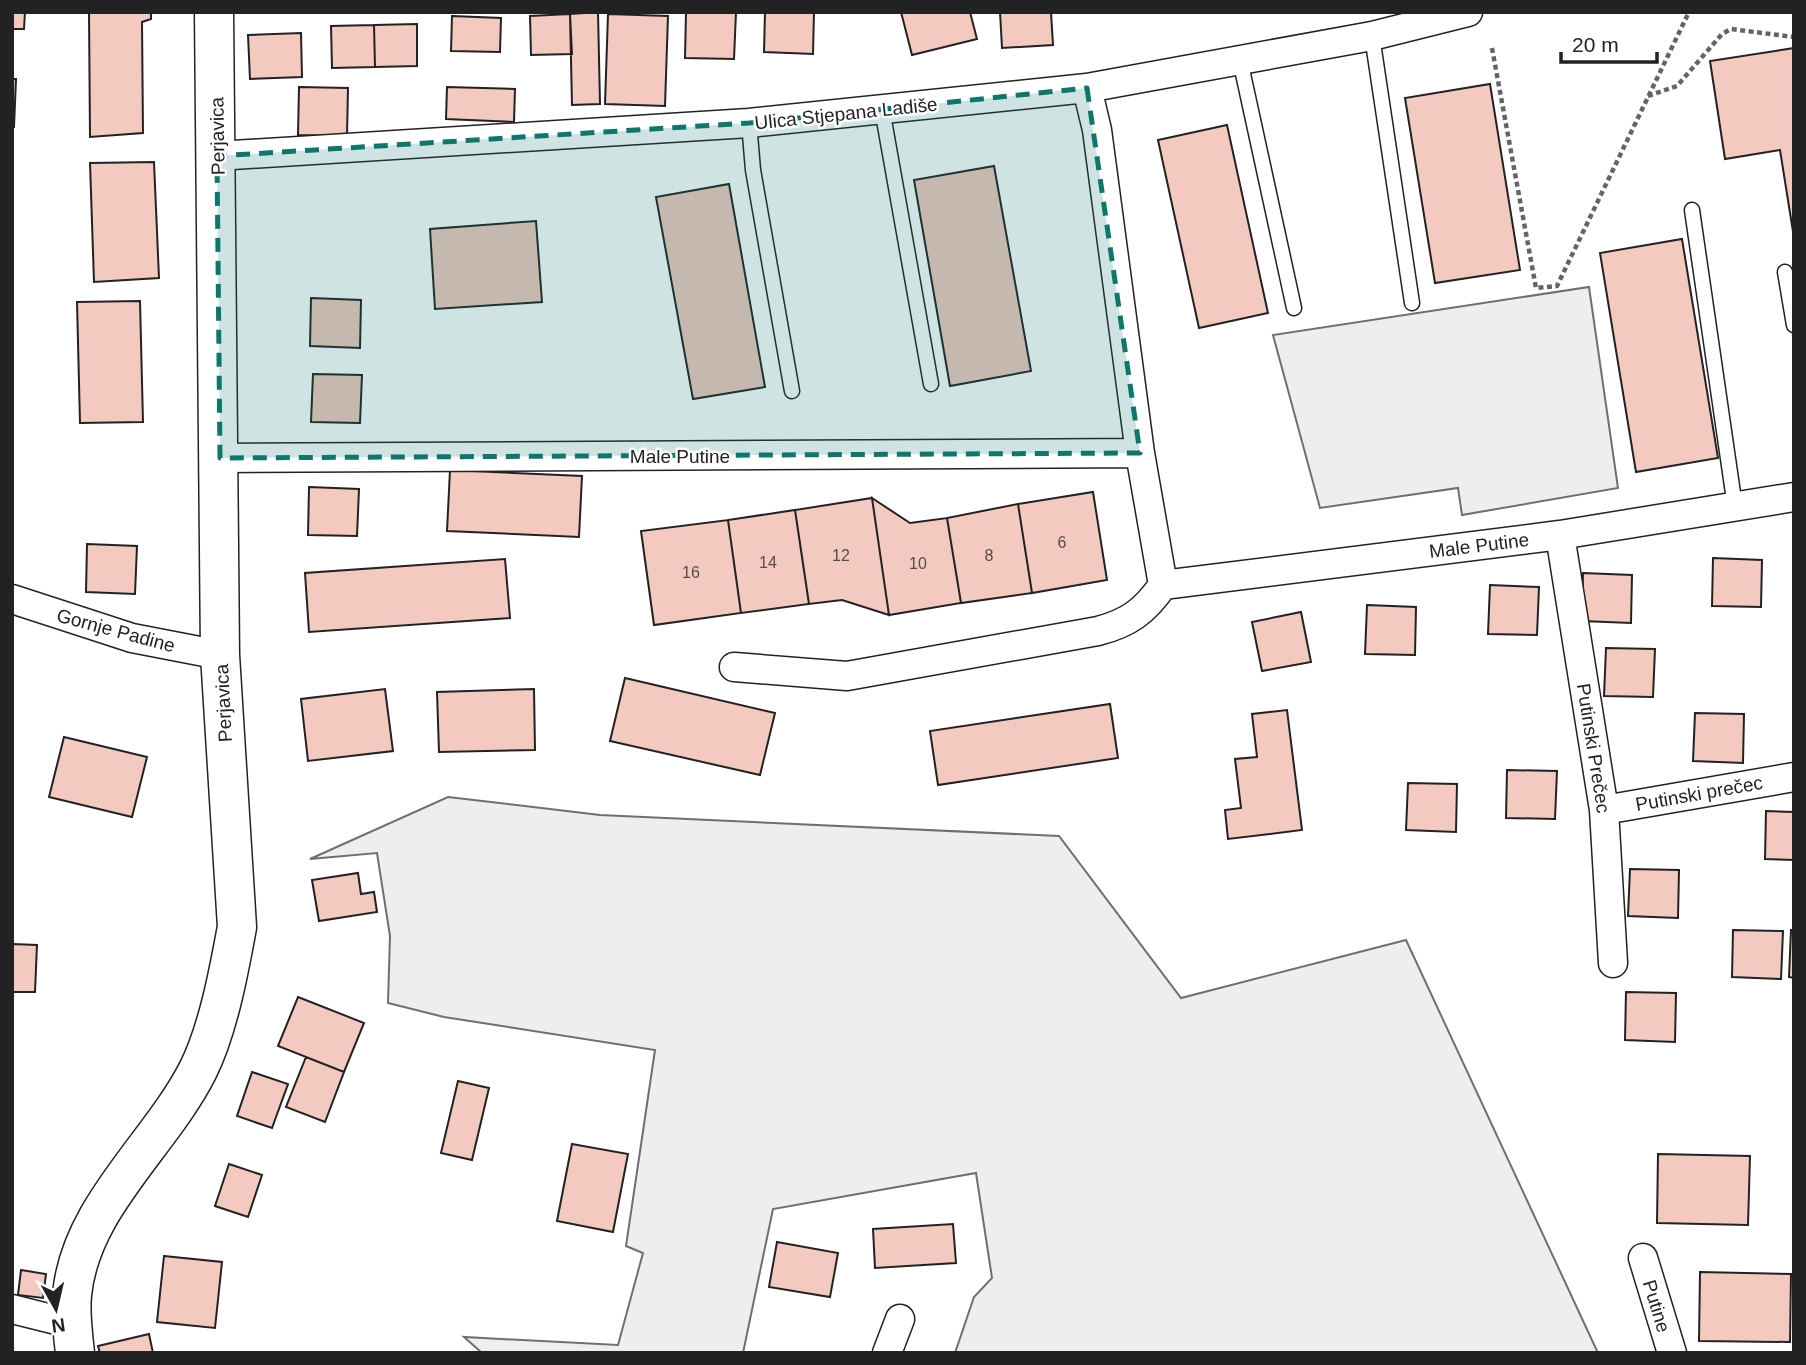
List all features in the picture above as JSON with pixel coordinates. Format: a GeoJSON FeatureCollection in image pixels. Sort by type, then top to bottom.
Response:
{"type":"FeatureCollection","features":[{"type":"Feature","properties":{"kind":"street","name":"Perjavica"},"geometry":{"type":"LineString","coordinates":[[73,1338],[74,1283],[92,1226],[199,1068],[232,955],[237,927],[220,655],[214,12]]}},
{"type":"Feature","properties":{"kind":"street","name":"Ulica Stjepana Ladiše"},"geometry":{"type":"LineString","coordinates":[[217,156],[749,123],[1087,88],[1372,36],[1468,12]]}},
{"type":"Feature","properties":{"kind":"street"},"geometry":{"type":"LineString","coordinates":[[734,667],[847,676],[1098,631],[1124,625],[1148,607],[1163,585],[1140,453],[1097,130],[1087,88]]}},
{"type":"Feature","properties":{"kind":"street","name":"Male Putine"},"geometry":{"type":"LineString","coordinates":[[220,458],[1140,453]]}},
{"type":"Feature","properties":{"kind":"street","name":"Male Putine"},"geometry":{"type":"LineString","coordinates":[[1163,585],[1560,535],[1794,497]]}},
{"type":"Feature","properties":{"kind":"street","name":"Putinski Prečec"},"geometry":{"type":"LineString","coordinates":[[1560,535],[1604,810],[1613,963]]}},
{"type":"Feature","properties":{"kind":"street","name":"Gornje Padine"},"geometry":{"type":"LineString","coordinates":[[12,599],[78,623],[132,638],[220,655]]}},
{"type":"Feature","properties":{"kind":"street","name":"Putinski prečec"},"geometry":{"type":"LineString","coordinates":[[1604,810],[1794,777]]}},
{"type":"Feature","properties":{"kind":"street","name":"Putine"},"geometry":{"type":"LineString","coordinates":[[1643,1258],[1672,1353]]}},
{"type":"Feature","properties":{"kind":"street"},"geometry":{"type":"LineString","coordinates":[[12,1309],[73,1338]]}},
{"type":"Feature","properties":{"kind":"street"},"geometry":{"type":"LineString","coordinates":[[887,1353],[900,1319]]}},
{"type":"Feature","properties":{"kind":"lane"},"geometry":{"type":"LineString","coordinates":[[1372,36],[1412,303]]}},
{"type":"Feature","properties":{"kind":"lane"},"geometry":{"type":"LineString","coordinates":[[1240,60],[1294,308]]}},
{"type":"Feature","properties":{"kind":"lane"},"geometry":{"type":"LineString","coordinates":[[882,109],[931,384]]}},
{"type":"Feature","properties":{"kind":"lane"},"geometry":{"type":"LineString","coordinates":[[749,123],[753,170],[792,391]]}},
{"type":"Feature","properties":{"kind":"lane"},"geometry":{"type":"LineString","coordinates":[[1692,210],[1735,507]]}},
{"type":"Feature","properties":{"kind":"lane"},"geometry":{"type":"LineString","coordinates":[[1785,272],[1794,325]]}},
{"type":"Feature","properties":{"kind":"path"},"geometry":{"type":"LineString","coordinates":[[1492,48],[1536,288],[1557,286],[1689,12]]}},
{"type":"Feature","properties":{"kind":"path"},"geometry":{"type":"LineString","coordinates":[[1648,96],[1676,86],[1722,34],[1731,29],[1794,37]]}},
{"type":"Feature","properties":{"kind":"highlighted area"},"geometry":{"type":"Polygon","coordinates":[[[1087,88],[1140,453],[220,458],[217,156],[749,123],[1087,88]]]}},
{"type":"Feature","properties":{"kind":"shaded area"},"geometry":{"type":"Polygon","coordinates":[[[1589,287],[1618,488],[1462,515],[1458,488],[1320,508],[1273,335],[1589,287]]]}},
{"type":"Feature","properties":{"kind":"shaded area"},"geometry":{"type":"Polygon","coordinates":[[[448,797],[600,815],[1059,836],[1181,998],[1406,940],[1598,1353],[955,1353],[974,1297],[992,1278],[976,1173],[773,1209],[743,1353],[482,1353],[464,1337],[618,1345],[643,1253],[626,1246],[655,1050],[444,1017],[388,1003],[390,936],[377,853],[310,859],[448,797]]]}},
{"type":"Feature","properties":{"kind":"building"},"geometry":{"type":"Polygon","coordinates":[[[12,12],[25,12],[24,29],[12,29],[12,12]]]}},
{"type":"Feature","properties":{"kind":"building"},"geometry":{"type":"Polygon","coordinates":[[[89,12],[151,12],[151,19],[142,22],[143,133],[90,137],[89,12]]]}},
{"type":"Feature","properties":{"kind":"building"},"geometry":{"type":"Polygon","coordinates":[[[598,12],[600,104],[572,105],[570,14],[598,12]]]}},
{"type":"Feature","properties":{"kind":"building"},"geometry":{"type":"Polygon","coordinates":[[[686,12],[736,12],[734,59],[685,58],[686,12]]]}},
{"type":"Feature","properties":{"kind":"building"},"geometry":{"type":"Polygon","coordinates":[[[765,12],[814,12],[813,54],[764,52],[765,12]]]}},
{"type":"Feature","properties":{"kind":"building"},"geometry":{"type":"Polygon","coordinates":[[[901,12],[970,12],[977,39],[912,55],[901,12]]]}},
{"type":"Feature","properties":{"kind":"building"},"geometry":{"type":"Polygon","coordinates":[[[1000,12],[1051,12],[1053,45],[1002,48],[1000,12]]]}},
{"type":"Feature","properties":{"kind":"building"},"geometry":{"type":"Polygon","coordinates":[[[570,14],[572,54],[531,55],[530,16],[570,14]]]}},
{"type":"Feature","properties":{"kind":"building"},"geometry":{"type":"Polygon","coordinates":[[[608,14],[668,16],[665,106],[605,104],[608,14]]]}},
{"type":"Feature","properties":{"kind":"building"},"geometry":{"type":"Polygon","coordinates":[[[452,16],[501,18],[500,52],[451,51],[452,16]]]}},
{"type":"Feature","properties":{"kind":"building"},"geometry":{"type":"Polygon","coordinates":[[[417,24],[417,66],[375,67],[374,25],[417,24]]]}},
{"type":"Feature","properties":{"kind":"building"},"geometry":{"type":"Polygon","coordinates":[[[374,25],[375,67],[332,68],[331,26],[374,25]]]}},
{"type":"Feature","properties":{"kind":"building"},"geometry":{"type":"Polygon","coordinates":[[[301,33],[302,77],[250,79],[248,35],[301,33]]]}},
{"type":"Feature","properties":{"kind":"building"},"geometry":{"type":"Polygon","coordinates":[[[1794,48],[1794,238],[1780,150],[1725,159],[1710,61],[1794,48]]]}},
{"type":"Feature","properties":{"kind":"building"},"geometry":{"type":"Polygon","coordinates":[[[12,79],[16,79],[14,127],[12,127],[12,79]]]}},
{"type":"Feature","properties":{"kind":"building"},"geometry":{"type":"Polygon","coordinates":[[[1490,84],[1520,270],[1435,283],[1405,98],[1490,84]]]}},
{"type":"Feature","properties":{"kind":"building"},"geometry":{"type":"Polygon","coordinates":[[[299,87],[348,88],[347,136],[298,135],[299,87]]]}},
{"type":"Feature","properties":{"kind":"building"},"geometry":{"type":"Polygon","coordinates":[[[447,87],[515,89],[514,122],[446,119],[447,87]]]}},
{"type":"Feature","properties":{"kind":"building"},"geometry":{"type":"Polygon","coordinates":[[[1227,125],[1268,313],[1199,328],[1158,140],[1227,125]]]}},
{"type":"Feature","properties":{"kind":"building"},"geometry":{"type":"Polygon","coordinates":[[[154,162],[159,278],[94,282],[90,163],[154,162]]]}},
{"type":"Feature","properties":{"kind":"building"},"geometry":{"type":"Polygon","coordinates":[[[994,166],[1031,371],[950,386],[914,180],[994,166]]]}},
{"type":"Feature","properties":{"kind":"building"},"geometry":{"type":"Polygon","coordinates":[[[729,184],[765,387],[693,399],[656,197],[729,184]]]}},
{"type":"Feature","properties":{"kind":"building"},"geometry":{"type":"Polygon","coordinates":[[[536,221],[542,302],[435,309],[430,229],[536,221]]]}},
{"type":"Feature","properties":{"kind":"building"},"geometry":{"type":"Polygon","coordinates":[[[1682,239],[1718,458],[1636,472],[1600,253],[1682,239]]]}},
{"type":"Feature","properties":{"kind":"building"},"geometry":{"type":"Polygon","coordinates":[[[311,298],[361,300],[360,348],[310,346],[311,298]]]}},
{"type":"Feature","properties":{"kind":"building"},"geometry":{"type":"Polygon","coordinates":[[[140,301],[143,422],[80,423],[77,302],[140,301]]]}},
{"type":"Feature","properties":{"kind":"building"},"geometry":{"type":"Polygon","coordinates":[[[313,374],[362,375],[360,423],[311,422],[313,374]]]}},
{"type":"Feature","properties":{"kind":"building"},"geometry":{"type":"Polygon","coordinates":[[[450,470],[582,476],[579,537],[447,531],[450,470]]]}},
{"type":"Feature","properties":{"kind":"building"},"geometry":{"type":"Polygon","coordinates":[[[309,487],[359,489],[357,536],[308,535],[309,487]]]}},
{"type":"Feature","properties":{"kind":"building"},"geometry":{"type":"Polygon","coordinates":[[[1093,492],[1107,580],[1032,593],[1018,504],[1093,492]]]}},
{"type":"Feature","properties":{"kind":"building"},"geometry":{"type":"Polygon","coordinates":[[[872,498],[910,523],[947,518],[961,603],[889,615],[872,498]]]}},
{"type":"Feature","properties":{"kind":"building"},"geometry":{"type":"Polygon","coordinates":[[[872,498],[889,615],[842,600],[809,604],[795,510],[872,498]]]}},
{"type":"Feature","properties":{"kind":"building"},"geometry":{"type":"Polygon","coordinates":[[[1018,504],[1032,593],[961,603],[947,518],[1018,504]]]}},
{"type":"Feature","properties":{"kind":"building"},"geometry":{"type":"Polygon","coordinates":[[[795,510],[809,604],[741,613],[728,520],[795,510]]]}},
{"type":"Feature","properties":{"kind":"building"},"geometry":{"type":"Polygon","coordinates":[[[728,520],[741,613],[654,625],[641,531],[728,520]]]}},
{"type":"Feature","properties":{"kind":"building"},"geometry":{"type":"Polygon","coordinates":[[[87,544],[137,546],[135,594],[86,592],[87,544]]]}},
{"type":"Feature","properties":{"kind":"building"},"geometry":{"type":"Polygon","coordinates":[[[1713,558],[1762,560],[1761,607],[1712,606],[1713,558]]]}},
{"type":"Feature","properties":{"kind":"building"},"geometry":{"type":"Polygon","coordinates":[[[505,559],[510,618],[309,632],[305,573],[505,559]]]}},
{"type":"Feature","properties":{"kind":"building"},"geometry":{"type":"Polygon","coordinates":[[[1583,573],[1632,575],[1631,623],[1582,621],[1583,573]]]}},
{"type":"Feature","properties":{"kind":"building"},"geometry":{"type":"Polygon","coordinates":[[[1490,585],[1539,587],[1537,635],[1488,634],[1490,585]]]}},
{"type":"Feature","properties":{"kind":"building"},"geometry":{"type":"Polygon","coordinates":[[[1367,605],[1416,607],[1415,655],[1365,654],[1367,605]]]}},
{"type":"Feature","properties":{"kind":"building"},"geometry":{"type":"Polygon","coordinates":[[[1301,612],[1311,662],[1262,671],[1252,622],[1301,612]]]}},
{"type":"Feature","properties":{"kind":"building"},"geometry":{"type":"Polygon","coordinates":[[[1606,648],[1655,649],[1653,697],[1604,696],[1606,648]]]}},
{"type":"Feature","properties":{"kind":"building"},"geometry":{"type":"Polygon","coordinates":[[[625,678],[775,713],[760,775],[610,741],[625,678]]]}},
{"type":"Feature","properties":{"kind":"building"},"geometry":{"type":"Polygon","coordinates":[[[385,689],[393,751],[308,761],[301,699],[385,689]]]}},
{"type":"Feature","properties":{"kind":"building"},"geometry":{"type":"Polygon","coordinates":[[[534,689],[535,750],[439,752],[437,692],[534,689]]]}},
{"type":"Feature","properties":{"kind":"building"},"geometry":{"type":"Polygon","coordinates":[[[1110,704],[1118,758],[938,785],[930,731],[1110,704]]]}},
{"type":"Feature","properties":{"kind":"building"},"geometry":{"type":"Polygon","coordinates":[[[1287,710],[1302,830],[1228,839],[1225,810],[1241,808],[1235,759],[1257,757],[1252,714],[1287,710]]]}},
{"type":"Feature","properties":{"kind":"building"},"geometry":{"type":"Polygon","coordinates":[[[1695,713],[1744,714],[1743,763],[1693,761],[1695,713]]]}},
{"type":"Feature","properties":{"kind":"building"},"geometry":{"type":"Polygon","coordinates":[[[64,737],[147,757],[132,817],[49,797],[64,737]]]}},
{"type":"Feature","properties":{"kind":"building"},"geometry":{"type":"Polygon","coordinates":[[[1507,770],[1557,771],[1555,819],[1506,818],[1507,770]]]}},
{"type":"Feature","properties":{"kind":"building"},"geometry":{"type":"Polygon","coordinates":[[[1408,783],[1457,784],[1456,832],[1406,830],[1408,783]]]}},
{"type":"Feature","properties":{"kind":"building"},"geometry":{"type":"Polygon","coordinates":[[[1766,811],[1794,812],[1794,860],[1765,859],[1766,811]]]}},
{"type":"Feature","properties":{"kind":"building"},"geometry":{"type":"Polygon","coordinates":[[[1630,869],[1679,870],[1678,918],[1628,916],[1630,869]]]}},
{"type":"Feature","properties":{"kind":"building"},"geometry":{"type":"Polygon","coordinates":[[[358,873],[361,894],[374,892],[377,912],[319,921],[312,880],[358,873]]]}},
{"type":"Feature","properties":{"kind":"building"},"geometry":{"type":"Polygon","coordinates":[[[1733,930],[1783,931],[1781,979],[1732,977],[1733,930]]]}},
{"type":"Feature","properties":{"kind":"building"},"geometry":{"type":"Polygon","coordinates":[[[1791,930],[1794,930],[1794,978],[1789,977],[1791,930]]]}},
{"type":"Feature","properties":{"kind":"building"},"geometry":{"type":"Polygon","coordinates":[[[12,944],[37,945],[35,992],[12,992],[12,944]]]}},
{"type":"Feature","properties":{"kind":"building"},"geometry":{"type":"Polygon","coordinates":[[[1626,992],[1676,993],[1675,1042],[1625,1040],[1626,992]]]}},
{"type":"Feature","properties":{"kind":"building"},"geometry":{"type":"Polygon","coordinates":[[[298,997],[364,1023],[344,1072],[278,1046],[298,997]]]}},
{"type":"Feature","properties":{"kind":"building"},"geometry":{"type":"Polygon","coordinates":[[[306,1057],[344,1072],[325,1122],[286,1107],[306,1057]]]}},
{"type":"Feature","properties":{"kind":"building"},"geometry":{"type":"Polygon","coordinates":[[[252,1072],[288,1084],[272,1128],[237,1116],[252,1072]]]}},
{"type":"Feature","properties":{"kind":"building"},"geometry":{"type":"Polygon","coordinates":[[[458,1081],[489,1088],[472,1160],[441,1153],[458,1081]]]}},
{"type":"Feature","properties":{"kind":"building"},"geometry":{"type":"Polygon","coordinates":[[[572,1144],[628,1154],[613,1232],[557,1221],[572,1144]]]}},
{"type":"Feature","properties":{"kind":"building"},"geometry":{"type":"Polygon","coordinates":[[[1658,1154],[1750,1156],[1748,1225],[1657,1223],[1658,1154]]]}},
{"type":"Feature","properties":{"kind":"building"},"geometry":{"type":"Polygon","coordinates":[[[229,1164],[262,1175],[248,1217],[215,1206],[229,1164]]]}},
{"type":"Feature","properties":{"kind":"building"},"geometry":{"type":"Polygon","coordinates":[[[953,1224],[956,1263],[875,1268],[873,1229],[953,1224]]]}},
{"type":"Feature","properties":{"kind":"building"},"geometry":{"type":"Polygon","coordinates":[[[777,1242],[838,1253],[830,1297],[769,1287],[777,1242]]]}},
{"type":"Feature","properties":{"kind":"building"},"geometry":{"type":"Polygon","coordinates":[[[164,1256],[222,1262],[215,1328],[157,1322],[164,1256]]]}},
{"type":"Feature","properties":{"kind":"building"},"geometry":{"type":"Polygon","coordinates":[[[21,1270],[46,1274],[43,1298],[18,1295],[21,1270]]]}},
{"type":"Feature","properties":{"kind":"building"},"geometry":{"type":"Polygon","coordinates":[[[1700,1272],[1791,1274],[1790,1342],[1699,1341],[1700,1272]]]}},
{"type":"Feature","properties":{"kind":"building"},"geometry":{"type":"Polygon","coordinates":[[[149,1334],[153,1353],[100,1353],[98,1346],[149,1334]]]}}]}
